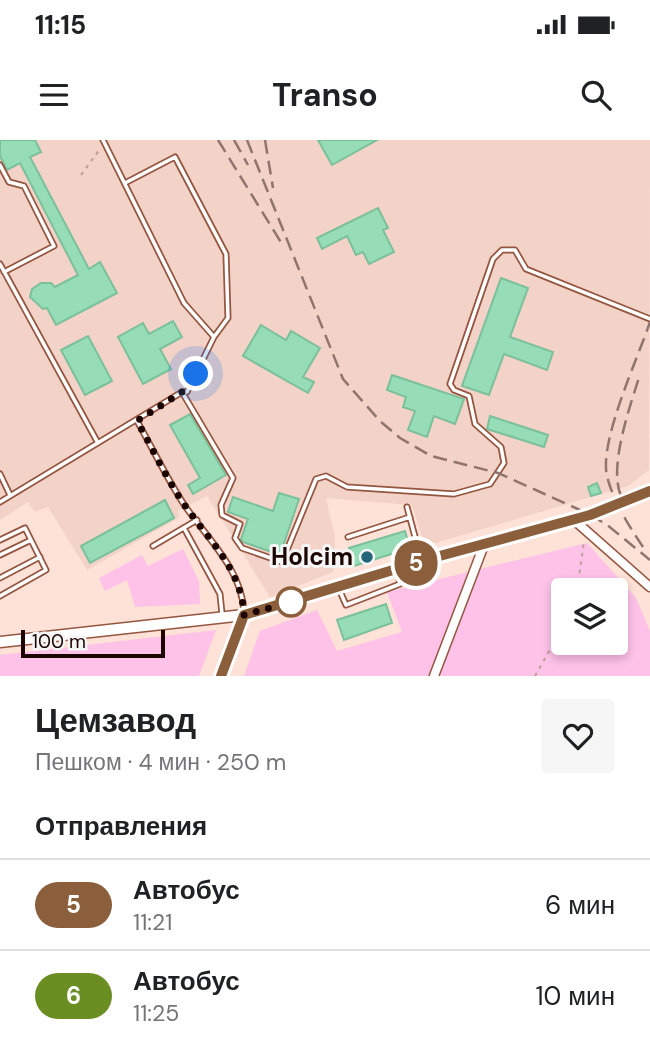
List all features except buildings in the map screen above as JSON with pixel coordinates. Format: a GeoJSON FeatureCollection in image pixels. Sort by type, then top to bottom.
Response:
{"type":"FeatureCollection","features":[{"type":"Feature","properties":{"kind":"street"},"geometry":{"type":"LineString","coordinates":[[0,642],[244,615],[422,561],[574,520],[650,491]]}},
{"type":"Feature","properties":{"kind":"street"},"geometry":{"type":"LineString","coordinates":[[574,520],[650,587]]}},
{"type":"Feature","properties":{"kind":"street"},"geometry":{"type":"LineString","coordinates":[[434,676],[484,545]]}},
{"type":"Feature","properties":{"kind":"street"},"geometry":{"type":"LineString","coordinates":[[221,676],[244,615]]}},
{"type":"Feature","properties":{"kind":"lane"},"geometry":{"type":"LineString","coordinates":[[104,140],[184,303],[214,337]]}},
{"type":"Feature","properties":{"kind":"lane"},"geometry":{"type":"LineString","coordinates":[[0,502],[182,392],[187,392],[214,337],[228,318],[226,254],[175,157],[124,183]]}},
{"type":"Feature","properties":{"kind":"lane"},"geometry":{"type":"LineString","coordinates":[[0,165],[9,182],[24,186],[54,246],[4,272]]}},
{"type":"Feature","properties":{"kind":"lane"},"geometry":{"type":"LineString","coordinates":[[182,392],[233,478],[221,505],[222,515],[240,524],[235,538],[242,548],[282,562],[316,479],[326,476],[347,487],[454,494],[490,484],[504,463],[501,447],[475,424],[469,396],[454,390],[450,384],[493,259],[502,250],[515,250],[526,269],[650,319]]}},
{"type":"Feature","properties":{"kind":"lane"},"geometry":{"type":"LineString","coordinates":[[0,264],[99,443]]}},
{"type":"Feature","properties":{"kind":"lane"},"geometry":{"type":"LineString","coordinates":[[137,421],[186,507],[240,586],[244,615]]}},
{"type":"Feature","properties":{"kind":"lane"},"geometry":{"type":"LineString","coordinates":[[0,474],[10,495]]}},
{"type":"Feature","properties":{"kind":"lane"},"geometry":{"type":"LineString","coordinates":[[407,507],[422,561]]}},
{"type":"Feature","properties":{"kind":"lane"},"geometry":{"type":"LineString","coordinates":[[348,537],[410,517]]}},
{"type":"Feature","properties":{"kind":"lane"},"geometry":{"type":"LineString","coordinates":[[153,546],[197,520]]}},
{"type":"Feature","properties":{"kind":"lane"},"geometry":{"type":"LineString","coordinates":[[0,540],[25,528],[47,570],[0,596]]}},
{"type":"Feature","properties":{"kind":"lane"},"geometry":{"type":"LineString","coordinates":[[184,528],[220,594],[222,618]]}},
{"type":"Feature","properties":{"kind":"lane"},"geometry":{"type":"LineString","coordinates":[[0,555],[31,540]]}},
{"type":"Feature","properties":{"kind":"lane"},"geometry":{"type":"LineString","coordinates":[[0,578],[40,557]]}},
{"type":"Feature","properties":{"kind":"lane"},"geometry":{"type":"LineString","coordinates":[[339,587],[346,605],[400,584],[397,569]]}},
{"type":"Feature","properties":{"kind":"path"},"geometry":{"type":"LineString","coordinates":[[81,175],[104,140]]}},
{"type":"Feature","properties":{"kind":"path"},"geometry":{"type":"LineString","coordinates":[[579,578],[585,536]]}},
{"type":"Feature","properties":{"kind":"path"},"geometry":{"type":"LineString","coordinates":[[534,676],[551,647]]}},
{"type":"Feature","properties":{"kind":"shaded area"},"geometry":{"type":"Polygon","coordinates":[[[0,140],[650,140],[649,470],[628,486],[425,546],[412,505],[326,498],[335,537],[333,572],[270,597],[207,496],[178,511],[180,517],[87,570],[48,507],[35,512],[28,502],[0,520],[0,140]]]}},
{"type":"Feature","properties":{"kind":"shaded area"},"geometry":{"type":"Polygon","coordinates":[[[587,543],[618,578],[551,578],[551,655],[628,655],[628,589],[636,598],[650,631],[650,676],[244,676],[260,631],[317,610],[337,651],[402,632],[387,592],[587,543]]]}},
{"type":"Feature","properties":{"kind":"shaded area"},"geometry":{"type":"Polygon","coordinates":[[[183,549],[199,581],[200,604],[135,607],[127,580],[105,591],[99,578],[142,555],[148,566],[183,549]]]}},
{"type":"Feature","properties":{"kind":"shaded area"},"geometry":{"type":"Polygon","coordinates":[[[216,630],[199,676],[0,676],[0,655],[216,630]]]}},
{"type":"Feature","properties":{"kind":"railway"},"geometry":{"type":"LineString","coordinates":[[218,140],[282,244]]}},
{"type":"Feature","properties":{"kind":"railway"},"geometry":{"type":"LineString","coordinates":[[234,140],[248,165]]}},
{"type":"Feature","properties":{"kind":"railway"},"geometry":{"type":"LineString","coordinates":[[247,140],[343,379],[380,421],[400,438],[431,456],[498,473],[580,510],[606,524],[650,560]]}},
{"type":"Feature","properties":{"kind":"railway"},"geometry":{"type":"LineString","coordinates":[[265,140],[273,188]]}},
{"type":"Feature","properties":{"kind":"railway"},"geometry":{"type":"LineString","coordinates":[[643,547],[613,495],[606,461],[614,421],[650,322]]}},
{"type":"Feature","properties":{"kind":"railway"},"geometry":{"type":"LineString","coordinates":[[621,496],[617,468],[619,452],[640,374]]}},
{"type":"Feature","properties":{"kind":"bus line","name":"5"},"geometry":{"type":"LineString","coordinates":[[221,676],[244,615],[436,557],[590,515],[650,491]]}},
{"type":"Feature","properties":{"kind":"place","name":"Holcim"},"geometry":{"type":"Point","coordinates":[367,557]}},
{"type":"Feature","properties":{"kind":"route"},"geometry":{"type":"LineString","coordinates":[[196,374],[187,392],[182,392],[137,421],[186,507],[206,531],[240,586],[244,615],[291,602]]}}]}
